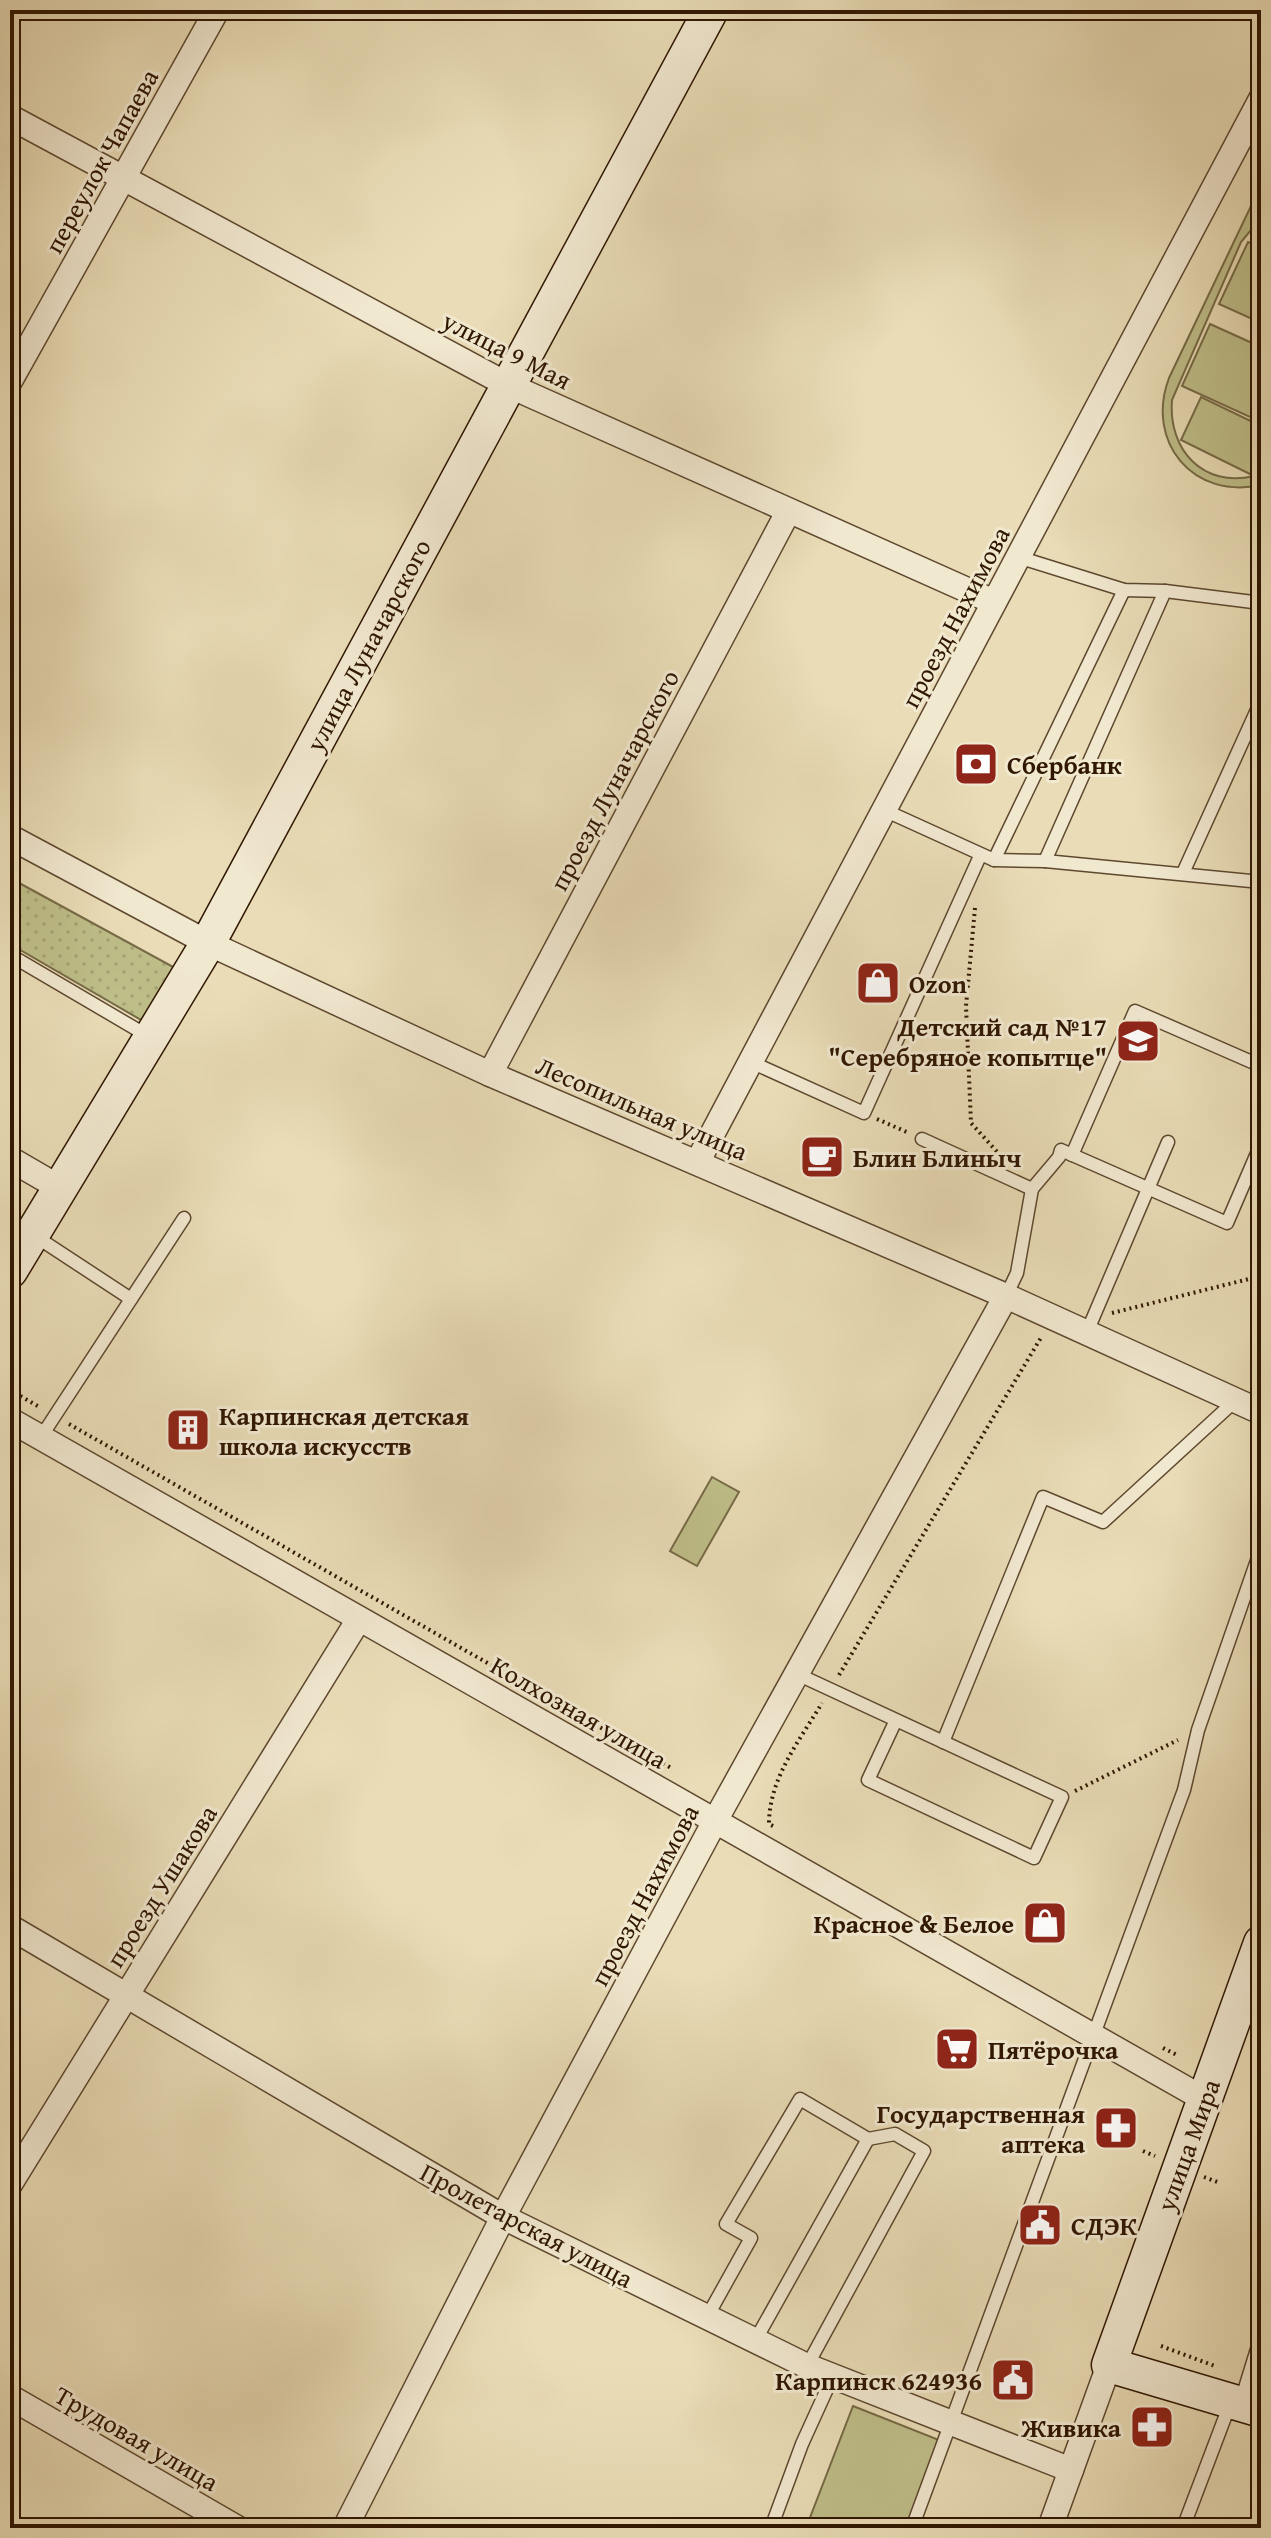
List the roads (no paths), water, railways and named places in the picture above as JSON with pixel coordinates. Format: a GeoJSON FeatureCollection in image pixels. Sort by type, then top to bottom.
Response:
{"type":"FeatureCollection","features":[{"type":"Feature","properties":{"kind":"street","name":"переулок Чапаева"},"geometry":{"type":"LineString","coordinates":[[10,381],[217,10]]}},
{"type":"Feature","properties":{"kind":"street","name":"улица Луначарского"},"geometry":{"type":"LineString","coordinates":[[10,1271],[208,943],[711,10]]}},
{"type":"Feature","properties":{"kind":"street","name":"проезд Нахимова"},"geometry":{"type":"LineString","coordinates":[[698,1161],[1261,99]]}},
{"type":"Feature","properties":{"kind":"street","name":"улица 9 Мая"},"geometry":{"type":"LineString","coordinates":[[10,117],[508,385],[994,602]]}},
{"type":"Feature","properties":{"kind":"street","name":"проезд Луначарского"},"geometry":{"type":"LineString","coordinates":[[490,1074],[788,512]]}},
{"type":"Feature","properties":{"kind":"street","name":"Лесопильная улица"},"geometry":{"type":"LineString","coordinates":[[10,837],[208,943],[490,1074],[1006,1296],[1261,1412]]}},
{"type":"Feature","properties":{"kind":"street"},"geometry":{"type":"LineString","coordinates":[[10,1159],[60,1188]]}},
{"type":"Feature","properties":{"kind":"street","name":"проезд Нахимова"},"geometry":{"type":"LineString","coordinates":[[345,2528],[503,2217],[721,1810],[1006,1296]]}},
{"type":"Feature","properties":{"kind":"street","name":"Колхозная улица"},"geometry":{"type":"LineString","coordinates":[[10,1420],[359,1619],[721,1810],[1095,2037],[1204,2099]]}},
{"type":"Feature","properties":{"kind":"street","name":"проезд Ушакова"},"geometry":{"type":"LineString","coordinates":[[10,2184],[359,1619]]}},
{"type":"Feature","properties":{"kind":"street","name":"Пролетарская улица"},"geometry":{"type":"LineString","coordinates":[[10,1927],[503,2217],[832,2378],[1071,2470]]}},
{"type":"Feature","properties":{"kind":"street","name":"улица Мира"},"geometry":{"type":"LineString","coordinates":[[1050,2528],[1261,1943]]}},
{"type":"Feature","properties":{"kind":"street"},"geometry":{"type":"LineString","coordinates":[[1109,2365],[1245,2398]]}},
{"type":"Feature","properties":{"kind":"street","name":"Трудовая улица"},"geometry":{"type":"LineString","coordinates":[[10,2397],[237,2528]]}},
{"type":"Feature","properties":{"kind":"lane"},"geometry":{"type":"LineString","coordinates":[[1018,557],[1124,590],[1165,591],[1261,603]]}},
{"type":"Feature","properties":{"kind":"lane"},"geometry":{"type":"LineString","coordinates":[[994,860],[1124,590]]}},
{"type":"Feature","properties":{"kind":"lane"},"geometry":{"type":"LineString","coordinates":[[1045,861],[1165,591]]}},
{"type":"Feature","properties":{"kind":"lane"},"geometry":{"type":"LineString","coordinates":[[1183,873],[1261,701]]}},
{"type":"Feature","properties":{"kind":"lane"},"geometry":{"type":"LineString","coordinates":[[884,810],[994,860],[1045,861],[1261,882]]}},
{"type":"Feature","properties":{"kind":"lane"},"geometry":{"type":"LineString","coordinates":[[751,1062],[864,1113],[980,856]]}},
{"type":"Feature","properties":{"kind":"lane"},"geometry":{"type":"LineString","coordinates":[[10,955],[151,1037]]}},
{"type":"Feature","properties":{"kind":"lane"},"geometry":{"type":"LineString","coordinates":[[1072,1155],[1135,1011],[1261,1066]]}},
{"type":"Feature","properties":{"kind":"lane"},"geometry":{"type":"LineString","coordinates":[[922,1139],[1032,1189]]}},
{"type":"Feature","properties":{"kind":"lane"},"geometry":{"type":"LineString","coordinates":[[1087,1332],[1168,1142]]}},
{"type":"Feature","properties":{"kind":"lane"},"geometry":{"type":"LineString","coordinates":[[1006,1296],[1017,1273],[1032,1189],[1059,1157],[1061,1150],[1227,1223],[1261,1144]]}},
{"type":"Feature","properties":{"kind":"lane"},"geometry":{"type":"LineString","coordinates":[[41,1437],[184,1218]]}},
{"type":"Feature","properties":{"kind":"lane"},"geometry":{"type":"LineString","coordinates":[[32,1234],[131,1299]]}},
{"type":"Feature","properties":{"kind":"lane"},"geometry":{"type":"LineString","coordinates":[[943,1742],[1043,1497],[1103,1522],[1236,1400]]}},
{"type":"Feature","properties":{"kind":"lane"},"geometry":{"type":"LineString","coordinates":[[912,2528],[1184,1790],[1198,1730],[1261,1549]]}},
{"type":"Feature","properties":{"kind":"lane"},"geometry":{"type":"LineString","coordinates":[[797,1674],[1062,1797],[1034,1858],[868,1780],[896,1720]]}},
{"type":"Feature","properties":{"kind":"lane"},"geometry":{"type":"LineString","coordinates":[[707,2317],[751,2238],[726,2224],[800,2099],[868,2139],[895,2134],[924,2151],[807,2366]]}},
{"type":"Feature","properties":{"kind":"lane"},"geometry":{"type":"LineString","coordinates":[[755,2341],[868,2139]]}},
{"type":"Feature","properties":{"kind":"lane"},"geometry":{"type":"LineString","coordinates":[[1207,2528],[1184,2525],[1245,2398],[1261,2336]]}},
{"type":"Feature","properties":{"kind":"lane"},"geometry":{"type":"LineString","coordinates":[[771,2528],[802,2444],[832,2378]]}},
{"type":"Feature","properties":{"kind":"place","name":"Сбербанк"},"geometry":{"type":"Point","coordinates":[976,764]}},
{"type":"Feature","properties":{"kind":"place","name":"Ozon"},"geometry":{"type":"Point","coordinates":[878,983]}},
{"type":"Feature","properties":{"kind":"place","name":"Детский сад №17 \"Серебряное копытце\""},"geometry":{"type":"Point","coordinates":[1138,1041]}},
{"type":"Feature","properties":{"kind":"place","name":"Блин Блиныч"},"geometry":{"type":"Point","coordinates":[822,1157]}},
{"type":"Feature","properties":{"kind":"place","name":"Карпинская детская школа искусств"},"geometry":{"type":"Point","coordinates":[188,1430]}},
{"type":"Feature","properties":{"kind":"place","name":"Красное & Белое"},"geometry":{"type":"Point","coordinates":[1045,1923]}},
{"type":"Feature","properties":{"kind":"place","name":"Пятёрочка"},"geometry":{"type":"Point","coordinates":[957,2049]}},
{"type":"Feature","properties":{"kind":"place","name":"Государственная аптека"},"geometry":{"type":"Point","coordinates":[1116,2128]}},
{"type":"Feature","properties":{"kind":"place","name":"СДЭК"},"geometry":{"type":"Point","coordinates":[1040,2225]}},
{"type":"Feature","properties":{"kind":"place","name":"Карпинск 624936"},"geometry":{"type":"Point","coordinates":[1013,2380]}},
{"type":"Feature","properties":{"kind":"place","name":"Живика"},"geometry":{"type":"Point","coordinates":[1152,2427]}}]}
